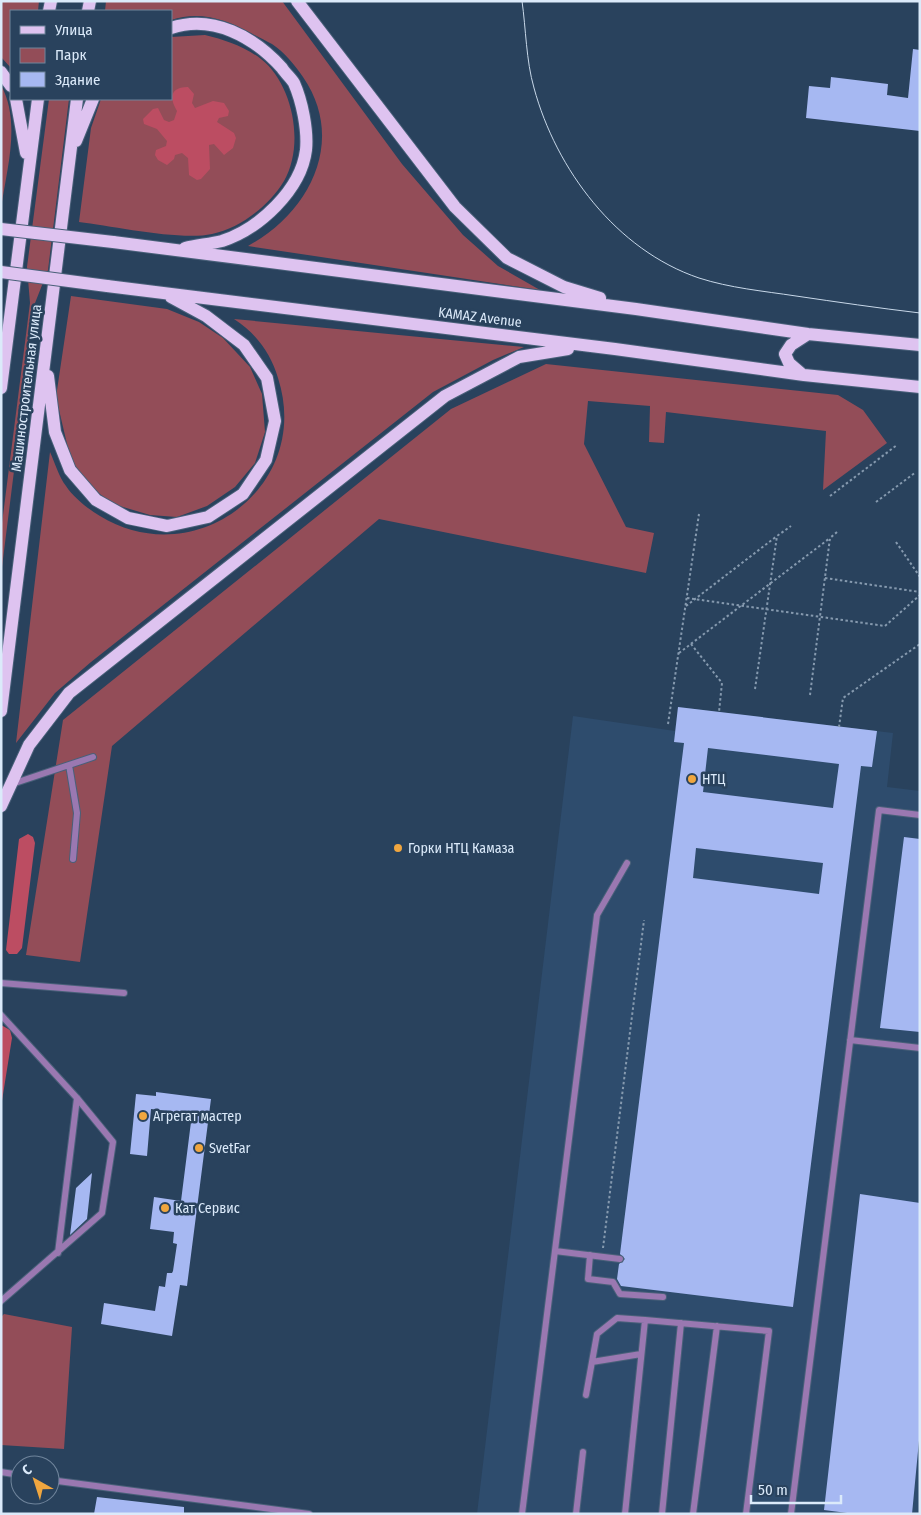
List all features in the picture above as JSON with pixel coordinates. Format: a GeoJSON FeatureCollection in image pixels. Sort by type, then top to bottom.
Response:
{"type":"FeatureCollection","features":[{"type":"Feature","properties":{"kind":"main road"},"geometry":{"type":"LineString","coordinates":[[297,1],[455,207],[507,258],[564,287],[636,308]]}},
{"type":"Feature","properties":{"kind":"main road"},"geometry":{"type":"LineString","coordinates":[[172,28],[184,24],[211,25],[236,32],[268,52],[293,82],[303,114],[306,150],[295,180],[276,208],[251,227],[223,240],[173,250]]}},
{"type":"Feature","properties":{"kind":"main road"},"geometry":{"type":"LineString","coordinates":[[1,72],[10,85]]}},
{"type":"Feature","properties":{"kind":"main road"},"geometry":{"type":"LineString","coordinates":[[16,100],[23,127],[28,173]]}},
{"type":"Feature","properties":{"kind":"main road","name":"Машиностроительная улица"},"geometry":{"type":"LineString","coordinates":[[1,388],[38,100]]}},
{"type":"Feature","properties":{"kind":"main road","name":"Машиностроительная улица"},"geometry":{"type":"LineString","coordinates":[[1,711],[77,100]]}},
{"type":"Feature","properties":{"kind":"main road"},"geometry":{"type":"LineString","coordinates":[[69,160],[93,100]]}},
{"type":"Feature","properties":{"kind":"main road","name":"KAMAZ Avenue"},"geometry":{"type":"LineString","coordinates":[[1,229],[636,308],[808,334],[920,345]]}},
{"type":"Feature","properties":{"kind":"main road","name":"KAMAZ Avenue"},"geometry":{"type":"LineString","coordinates":[[1,272],[615,349],[804,375],[920,386]]}},
{"type":"Feature","properties":{"kind":"main road"},"geometry":{"type":"LineString","coordinates":[[45,357],[55,432],[70,470],[96,500],[128,518],[167,526],[208,517],[243,494],[266,460],[275,421],[267,378],[244,345],[206,316],[164,293]]}},
{"type":"Feature","properties":{"kind":"main road"},"geometry":{"type":"LineString","coordinates":[[804,375],[789,363],[785,354],[791,345],[808,334]]}},
{"type":"Feature","properties":{"kind":"main road"},"geometry":{"type":"LineString","coordinates":[[1,806],[29,745],[69,693],[445,396],[519,358],[558,349],[615,349]]}},
{"type":"Feature","properties":{"kind":"lane"},"geometry":{"type":"LineString","coordinates":[[11,785],[93,757]]}},
{"type":"Feature","properties":{"kind":"lane"},"geometry":{"type":"LineString","coordinates":[[69,765],[77,813],[73,858]]}},
{"type":"Feature","properties":{"kind":"lane"},"geometry":{"type":"LineString","coordinates":[[791,1514],[879,810],[920,815]]}},
{"type":"Feature","properties":{"kind":"lane"},"geometry":{"type":"LineString","coordinates":[[522,1514],[596,914],[627,863]]}},
{"type":"Feature","properties":{"kind":"lane"},"geometry":{"type":"LineString","coordinates":[[1,983],[124,993]]}},
{"type":"Feature","properties":{"kind":"lane"},"geometry":{"type":"LineString","coordinates":[[1,1014],[77,1098],[113,1142],[102,1213],[1,1301]]}},
{"type":"Feature","properties":{"kind":"lane"},"geometry":{"type":"LineString","coordinates":[[850,1040],[920,1048]]}},
{"type":"Feature","properties":{"kind":"lane"},"geometry":{"type":"LineString","coordinates":[[58,1253],[77,1098]]}},
{"type":"Feature","properties":{"kind":"lane"},"geometry":{"type":"LineString","coordinates":[[555,1251],[620,1259]]}},
{"type":"Feature","properties":{"kind":"lane"},"geometry":{"type":"LineString","coordinates":[[590,1255],[588,1279],[613,1282],[620,1294],[663,1297]]}},
{"type":"Feature","properties":{"kind":"lane"},"geometry":{"type":"LineString","coordinates":[[586,1395],[597,1334],[617,1318],[769,1331],[746,1514]]}},
{"type":"Feature","properties":{"kind":"lane"},"geometry":{"type":"LineString","coordinates":[[625,1514],[645,1320]]}},
{"type":"Feature","properties":{"kind":"lane"},"geometry":{"type":"LineString","coordinates":[[662,1514],[681,1323]]}},
{"type":"Feature","properties":{"kind":"lane"},"geometry":{"type":"LineString","coordinates":[[693,1514],[717,1326]]}},
{"type":"Feature","properties":{"kind":"lane"},"geometry":{"type":"LineString","coordinates":[[592,1362],[642,1354]]}},
{"type":"Feature","properties":{"kind":"lane"},"geometry":{"type":"LineString","coordinates":[[576,1514],[583,1452]]}},
{"type":"Feature","properties":{"kind":"lane"},"geometry":{"type":"LineString","coordinates":[[60,1481],[309,1514]]}},
{"type":"Feature","properties":{"kind":"path"},"geometry":{"type":"LineString","coordinates":[[830,496],[897,445]]}},
{"type":"Feature","properties":{"kind":"path"},"geometry":{"type":"LineString","coordinates":[[876,502],[916,472]]}},
{"type":"Feature","properties":{"kind":"path"},"geometry":{"type":"LineString","coordinates":[[668,724],[699,514]]}},
{"type":"Feature","properties":{"kind":"path"},"geometry":{"type":"LineString","coordinates":[[686,606],[791,526]]}},
{"type":"Feature","properties":{"kind":"path"},"geometry":{"type":"LineString","coordinates":[[678,654],[837,532]]}},
{"type":"Feature","properties":{"kind":"path"},"geometry":{"type":"LineString","coordinates":[[755,688],[778,536]]}},
{"type":"Feature","properties":{"kind":"path"},"geometry":{"type":"LineString","coordinates":[[810,695],[830,538]]}},
{"type":"Feature","properties":{"kind":"path"},"geometry":{"type":"LineString","coordinates":[[896,542],[920,576]]}},
{"type":"Feature","properties":{"kind":"path"},"geometry":{"type":"LineString","coordinates":[[825,578],[920,594]]}},
{"type":"Feature","properties":{"kind":"path"},"geometry":{"type":"LineString","coordinates":[[687,598],[885,626],[920,594]]}},
{"type":"Feature","properties":{"kind":"path"},"geometry":{"type":"LineString","coordinates":[[691,644],[722,683],[719,712]]}},
{"type":"Feature","properties":{"kind":"path"},"geometry":{"type":"LineString","coordinates":[[839,727],[843,698],[920,644]]}},
{"type":"Feature","properties":{"kind":"path"},"geometry":{"type":"LineString","coordinates":[[602,1257],[644,920]]}},
{"type":"Feature","properties":{"kind":"shaded area"},"geometry":{"type":"Polygon","coordinates":[[[182,87],[188,87],[194,94],[192,103],[195,108],[213,101],[224,103],[229,111],[228,116],[219,118],[217,122],[234,133],[236,138],[233,148],[224,155],[214,144],[209,145],[210,169],[201,179],[197,180],[189,175],[188,158],[182,153],[175,155],[174,159],[167,165],[158,160],[155,155],[156,150],[166,146],[167,141],[157,129],[144,124],[143,119],[153,109],[158,108],[164,120],[169,122],[174,120],[177,111],[172,98],[174,91],[182,87]]]}},
{"type":"Feature","properties":{"kind":"shaded area"},"geometry":{"type":"Polygon","coordinates":[[[678,707],[893,733],[887,787],[920,791],[920,1514],[477,1514],[573,716],[675,731],[678,707]]]}},
{"type":"Feature","properties":{"kind":"shaded area"},"geometry":{"type":"Polygon","coordinates":[[[28,834],[33,837],[35,843],[22,948],[17,954],[9,954],[6,950],[19,839],[28,834]]]}},
{"type":"Feature","properties":{"kind":"shaded area"},"geometry":{"type":"Polygon","coordinates":[[[1,1025],[10,1030],[12,1038],[1,1107],[1,1025]]]}},
{"type":"Feature","properties":{"kind":"green space"},"geometry":{"type":"Polygon","coordinates":[[[1,1],[39,1],[38,10],[10,10],[10,67],[1,57],[1,1]]]}},
{"type":"Feature","properties":{"kind":"green space"},"geometry":{"type":"Polygon","coordinates":[[[106,1],[282,1],[402,164],[463,235],[498,266],[540,290],[248,246],[270,232],[289,215],[304,195],[315,173],[321,150],[322,126],[316,101],[303,77],[289,59],[276,47],[232,24],[203,16],[182,17],[172,20],[172,10],[105,10],[106,1]]]}},
{"type":"Feature","properties":{"kind":"green space"},"geometry":{"type":"Polygon","coordinates":[[[205,35],[220,39],[255,54],[272,70],[288,99],[294,133],[294,150],[284,181],[270,199],[253,215],[233,227],[212,234],[183,236],[79,222],[91,128],[101,100],[172,100],[172,37],[205,35]]]}},
{"type":"Feature","properties":{"kind":"green space"},"geometry":{"type":"Polygon","coordinates":[[[1,85],[7,99],[10,114],[11,145],[1,208],[1,85]]]}},
{"type":"Feature","properties":{"kind":"green space"},"geometry":{"type":"Polygon","coordinates":[[[49,100],[69,100],[48,270],[35,303],[1,575],[1,531],[30,303],[27,267],[49,100]]]}},
{"type":"Feature","properties":{"kind":"green space"},"geometry":{"type":"Polygon","coordinates":[[[71,296],[167,309],[199,322],[223,338],[250,367],[262,394],[265,432],[255,463],[235,487],[207,506],[177,517],[150,515],[113,504],[88,485],[71,461],[56,397],[71,296]]]}},
{"type":"Feature","properties":{"kind":"green space"},"geometry":{"type":"Polygon","coordinates":[[[234,319],[524,347],[493,360],[433,392],[91,662],[55,693],[16,743],[50,452],[59,474],[77,499],[100,516],[136,531],[173,534],[207,526],[238,509],[262,484],[278,453],[284,417],[278,378],[267,352],[256,337],[234,319]]]}},
{"type":"Feature","properties":{"kind":"green space"},"geometry":{"type":"Polygon","coordinates":[[[546,364],[838,395],[863,410],[887,443],[823,490],[826,431],[666,412],[664,443],[649,442],[650,406],[588,401],[584,444],[626,527],[654,533],[646,573],[379,519],[112,746],[80,962],[26,955],[63,720],[451,409],[546,364]]]}},
{"type":"Feature","properties":{"kind":"green space"},"geometry":{"type":"Polygon","coordinates":[[[4,1314],[72,1327],[64,1449],[1,1445],[1,1317],[4,1314]]]}},
{"type":"Feature","properties":{"kind":"building"},"geometry":{"type":"Polygon","coordinates":[[[913,49],[920,50],[920,131],[806,118],[809,86],[830,88],[831,77],[888,84],[887,95],[908,98],[913,49]]]}},
{"type":"Feature","properties":{"kind":"building"},"geometry":{"type":"Polygon","coordinates":[[[678,707],[877,731],[872,767],[861,766],[793,1307],[621,1286],[617,1279],[619,1264],[625,1259],[620,1254],[684,743],[674,742],[678,707]],[[708,748],[703,792],[833,808],[839,764],[708,748]],[[696,848],[693,878],[819,894],[823,863],[696,848]]]}},
{"type":"Feature","properties":{"kind":"building"},"geometry":{"type":"Polygon","coordinates":[[[904,837],[920,839],[920,1032],[880,1028],[904,837]]]}},
{"type":"Feature","properties":{"kind":"building"},"geometry":{"type":"Polygon","coordinates":[[[156,1092],[211,1099],[187,1286],[180,1285],[172,1336],[101,1324],[104,1303],[155,1311],[159,1286],[165,1287],[167,1273],[172,1273],[173,1271],[177,1244],[173,1243],[174,1232],[150,1229],[154,1197],[181,1201],[192,1114],[151,1109],[147,1156],[130,1154],[136,1094],[156,1096],[156,1092]]]}},
{"type":"Feature","properties":{"kind":"building"},"geometry":{"type":"Polygon","coordinates":[[[92,1173],[87,1219],[70,1235],[76,1188],[92,1173]]]}},
{"type":"Feature","properties":{"kind":"building"},"geometry":{"type":"Polygon","coordinates":[[[860,1194],[920,1203],[920,1430],[912,1514],[855,1514],[824,1510],[860,1194]]]}},
{"type":"Feature","properties":{"kind":"building"},"geometry":{"type":"Polygon","coordinates":[[[97,1497],[184,1507],[184,1514],[94,1514],[97,1497]]]}},
{"type":"Feature","properties":{"kind":"tram line"},"geometry":{"type":"LineString","coordinates":[[522,1],[531,77],[544,118],[557,148],[574,176],[594,203],[616,227],[641,248],[669,265],[699,278],[723,284],[759,291],[920,313]]}},
{"type":"Feature","properties":{"kind":"place","name":"НТЦ"},"geometry":{"type":"Point","coordinates":[692,779]}},
{"type":"Feature","properties":{"kind":"place","name":"Горки НТЦ Камаза"},"geometry":{"type":"Point","coordinates":[398,848]}},
{"type":"Feature","properties":{"kind":"place","name":"Агрегат мастер"},"geometry":{"type":"Point","coordinates":[143,1116]}},
{"type":"Feature","properties":{"kind":"place","name":"SvetFar"},"geometry":{"type":"Point","coordinates":[199,1148]}},
{"type":"Feature","properties":{"kind":"place","name":"Кат Сервис"},"geometry":{"type":"Point","coordinates":[165,1208]}}]}
